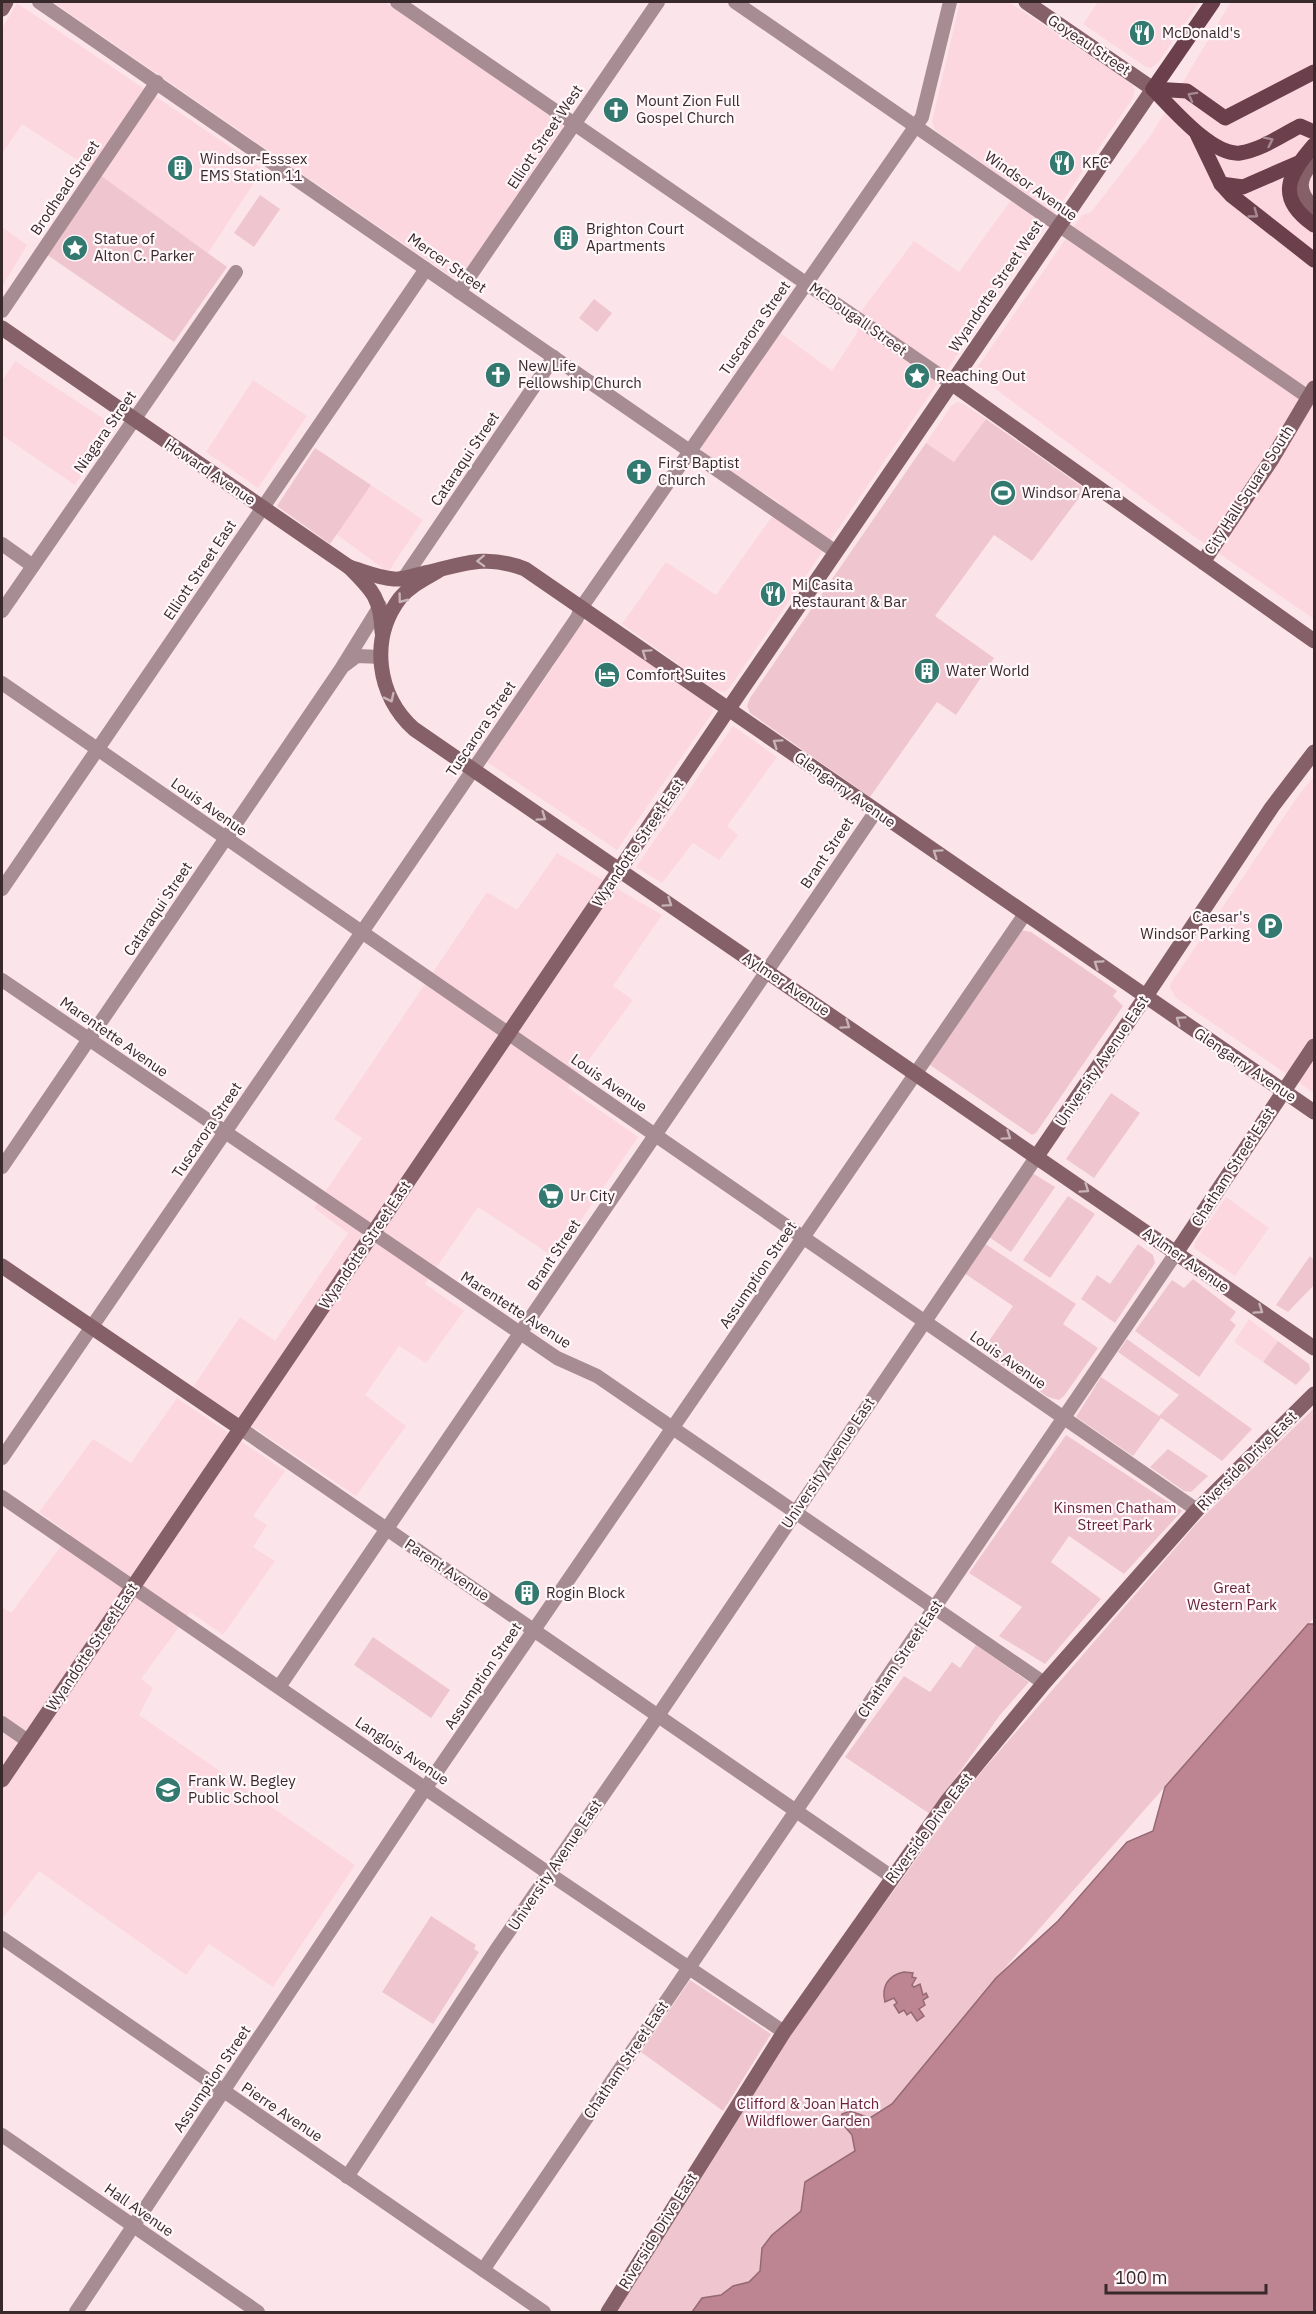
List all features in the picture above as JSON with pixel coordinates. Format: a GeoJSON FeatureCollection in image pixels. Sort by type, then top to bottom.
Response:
{"type":"FeatureCollection","features":[{"type":"Feature","properties":{"kind":"main road"},"geometry":{"type":"LineString","coordinates":[[2,9],[6,2]]}},
{"type":"Feature","properties":{"kind":"main road","name":"Goyeau Street"},"geometry":{"type":"LineString","coordinates":[[1026,2],[1153,89]]}},
{"type":"Feature","properties":{"kind":"main road","name":"Wyandotte Street West"},"geometry":{"type":"LineString","coordinates":[[728,710],[1213,2]]}},
{"type":"Feature","properties":{"kind":"main road"},"geometry":{"type":"LineString","coordinates":[[1153,89],[1187,91],[1225,118],[1314,72]]}},
{"type":"Feature","properties":{"kind":"main road"},"geometry":{"type":"LineString","coordinates":[[1153,89],[1197,134],[1230,153],[1251,150],[1300,126],[1314,132]]}},
{"type":"Feature","properties":{"kind":"main road"},"geometry":{"type":"LineString","coordinates":[[1197,134],[1221,184],[1243,206],[1297,244],[1314,260]]}},
{"type":"Feature","properties":{"kind":"main road"},"geometry":{"type":"LineString","coordinates":[[1314,145],[1298,163],[1288,187],[1292,204],[1303,217],[1314,225]]}},
{"type":"Feature","properties":{"kind":"main road"},"geometry":{"type":"LineString","coordinates":[[1314,161],[1304,172],[1300,184],[1306,200],[1314,208]]}},
{"type":"Feature","properties":{"kind":"main road"},"geometry":{"type":"LineString","coordinates":[[1221,184],[1243,187],[1298,163]]}},
{"type":"Feature","properties":{"kind":"main road","name":"Howard Avenue"},"geometry":{"type":"LineString","coordinates":[[2,328],[349,567],[369,587],[380,606]]}},
{"type":"Feature","properties":{"kind":"main road","name":"McDougall Street"},"geometry":{"type":"LineString","coordinates":[[951,383],[1314,641]]}},
{"type":"Feature","properties":{"kind":"main road","name":"City Hall Square South"},"geometry":{"type":"LineString","coordinates":[[1203,562],[1272,459],[1311,392]]}},
{"type":"Feature","properties":{"kind":"main road","name":"Glengarry Avenue"},"geometry":{"type":"LineString","coordinates":[[349,567],[394,579],[438,571],[473,561],[508,563],[525,569],[1314,1112]]}},
{"type":"Feature","properties":{"kind":"main road","name":"Aylmer Avenue"},"geometry":{"type":"LineString","coordinates":[[438,571],[412,586],[400,599],[391,615],[382,649],[385,687],[399,714],[414,729],[1314,1348]]}},
{"type":"Feature","properties":{"kind":"main road"},"geometry":{"type":"LineString","coordinates":[[380,606],[382,649]]}},
{"type":"Feature","properties":{"kind":"main road","name":"Wyandotte Street East"},"geometry":{"type":"LineString","coordinates":[[2,1780],[728,710]]}},
{"type":"Feature","properties":{"kind":"main road","name":"University Avenue East"},"geometry":{"type":"LineString","coordinates":[[1037,1156],[1272,807],[1314,752]]}},
{"type":"Feature","properties":{"kind":"main road","name":"Chatham Street East"},"geometry":{"type":"LineString","coordinates":[[1176,1253],[1314,1046]]}},
{"type":"Feature","properties":{"kind":"main road","name":"Parent Avenue"},"geometry":{"type":"LineString","coordinates":[[2,1266],[240,1428]]}},
{"type":"Feature","properties":{"kind":"main road","name":"Riverside Drive East"},"geometry":{"type":"LineString","coordinates":[[608,2313],[784,2032],[947,1801],[1044,1683],[1197,1510],[1314,1394]]}},
{"type":"Feature","properties":{"kind":"street","name":"Mercer Street"},"geometry":{"type":"LineString","coordinates":[[39,2],[836,552]]}},
{"type":"Feature","properties":{"kind":"street","name":"McDougall Street"},"geometry":{"type":"LineString","coordinates":[[398,2],[951,383]]}},
{"type":"Feature","properties":{"kind":"street","name":"Elliott Street West"},"geometry":{"type":"LineString","coordinates":[[459,292],[658,2]]}},
{"type":"Feature","properties":{"kind":"street","name":"Windsor Avenue"},"geometry":{"type":"LineString","coordinates":[[735,2],[1059,225],[1311,392]]}},
{"type":"Feature","properties":{"kind":"street","name":"Tuscarora Street"},"geometry":{"type":"LineString","coordinates":[[2,1458],[578,618],[581,608],[921,117],[950,2]]}},
{"type":"Feature","properties":{"kind":"street","name":"Brodhead Street"},"geometry":{"type":"LineString","coordinates":[[2,311],[157,82]]}},
{"type":"Feature","properties":{"kind":"street","name":"Elliott Street East"},"geometry":{"type":"LineString","coordinates":[[2,889],[426,269]]}},
{"type":"Feature","properties":{"kind":"street","name":"Niagara Street"},"geometry":{"type":"LineString","coordinates":[[2,611],[236,272]]}},
{"type":"Feature","properties":{"kind":"street","name":"Cataraqui Street"},"geometry":{"type":"LineString","coordinates":[[404,578],[554,357]]}},
{"type":"Feature","properties":{"kind":"street"},"geometry":{"type":"LineString","coordinates":[[2,544],[33,566]]}},
{"type":"Feature","properties":{"kind":"street","name":"Cataraqui Street"},"geometry":{"type":"LineString","coordinates":[[2,1167],[341,669],[380,606]]}},
{"type":"Feature","properties":{"kind":"street","name":"Cataraqui Street"},"geometry":{"type":"LineString","coordinates":[[341,669],[357,656],[382,649]]}},
{"type":"Feature","properties":{"kind":"street","name":"Louis Avenue"},"geometry":{"type":"LineString","coordinates":[[2,683],[1197,1510]]}},
{"type":"Feature","properties":{"kind":"street","name":"Brant Street"},"geometry":{"type":"LineString","coordinates":[[279,1687],[876,811]]}},
{"type":"Feature","properties":{"kind":"street","name":"Assumption Street"},"geometry":{"type":"LineString","coordinates":[[76,2313],[427,1788],[1025,914]]}},
{"type":"Feature","properties":{"kind":"street","name":"Marentette Avenue"},"geometry":{"type":"LineString","coordinates":[[2,980],[557,1358],[597,1376],[1044,1683]]}},
{"type":"Feature","properties":{"kind":"street","name":"University Avenue East"},"geometry":{"type":"LineString","coordinates":[[347,2176],[548,1873],[658,1715],[1037,1156]]}},
{"type":"Feature","properties":{"kind":"street","name":"Chatham Street East"},"geometry":{"type":"LineString","coordinates":[[483,2270],[1176,1253]]}},
{"type":"Feature","properties":{"kind":"street","name":"Parent Avenue"},"geometry":{"type":"LineString","coordinates":[[240,1428],[892,1876]]}},
{"type":"Feature","properties":{"kind":"street","name":"Langlois Avenue"},"geometry":{"type":"LineString","coordinates":[[2,1497],[548,1873],[784,2032]]}},
{"type":"Feature","properties":{"kind":"street"},"geometry":{"type":"LineString","coordinates":[[2,1723],[28,1741]]}},
{"type":"Feature","properties":{"kind":"street","name":"Pierre Avenue"},"geometry":{"type":"LineString","coordinates":[[2,1938],[544,2313]]}},
{"type":"Feature","properties":{"kind":"street","name":"Hall Avenue"},"geometry":{"type":"LineString","coordinates":[[2,2135],[258,2313]]}},
{"type":"Feature","properties":{"kind":"shaded area"},"geometry":{"type":"Polygon","coordinates":[[[53,2],[385,2],[563,125],[463,276],[452,277],[53,2]]]}},
{"type":"Feature","properties":{"kind":"shaded area"},"geometry":{"type":"Polygon","coordinates":[[[960,2],[1009,2],[1132,84],[1135,90],[1133,98],[730,687],[725,692],[715,690],[622,624],[666,562],[716,595],[781,504],[708,456],[699,447],[779,332],[832,371],[857,333],[862,310],[914,241],[959,272],[1019,189],[935,130],[932,121],[960,2]]]}},
{"type":"Feature","properties":{"kind":"shaded area"},"geometry":{"type":"Polygon","coordinates":[[[1098,2],[1200,2],[1158,63],[1151,68],[1146,67],[1083,24],[1098,2]]]}},
{"type":"Feature","properties":{"kind":"shaded area"},"geometry":{"type":"Polygon","coordinates":[[[1231,2],[1314,2],[1314,619],[1195,537],[978,376],[977,368],[1082,215],[1091,212],[1151,135],[1231,2]]]}},
{"type":"Feature","properties":{"kind":"shaded area"},"geometry":{"type":"Polygon","coordinates":[[[17,3],[263,169],[208,253],[96,172],[22,124],[2,154],[2,28],[17,3]]]}},
{"type":"Feature","properties":{"kind":"shaded area"},"geometry":{"type":"Polygon","coordinates":[[[2,227],[27,245],[2,287],[2,227]]]}},
{"type":"Feature","properties":{"kind":"shaded area"},"geometry":{"type":"Polygon","coordinates":[[[15,361],[113,425],[75,485],[2,435],[2,381],[15,361]]]}},
{"type":"Feature","properties":{"kind":"shaded area"},"geometry":{"type":"Polygon","coordinates":[[[253,380],[307,416],[258,488],[206,452],[253,380]]]}},
{"type":"Feature","properties":{"kind":"shaded area"},"geometry":{"type":"Polygon","coordinates":[[[958,402],[986,419],[954,463],[926,443],[952,405],[958,402]]]}},
{"type":"Feature","properties":{"kind":"shaded area"},"geometry":{"type":"Polygon","coordinates":[[[371,485],[423,520],[388,572],[336,534],[371,485]]]}},
{"type":"Feature","properties":{"kind":"shaded area"},"geometry":{"type":"Polygon","coordinates":[[[592,623],[711,704],[713,712],[617,850],[487,762],[555,664],[577,624],[592,623]]]}},
{"type":"Feature","properties":{"kind":"shaded area"},"geometry":{"type":"Polygon","coordinates":[[[733,726],[777,757],[727,826],[738,835],[719,860],[693,843],[662,883],[636,867],[733,726]]]}},
{"type":"Feature","properties":{"kind":"shaded area","name":"Caesar's Windsor Parking"},"geometry":{"type":"Polygon","coordinates":[[[1314,776],[1314,1093],[1176,998],[1170,988],[1171,983],[1298,796],[1314,776]]]}},
{"type":"Feature","properties":{"kind":"shaded area"},"geometry":{"type":"Polygon","coordinates":[[[557,853],[662,915],[613,986],[633,1000],[568,1088],[638,1137],[555,1258],[478,1207],[425,1284],[464,1311],[426,1363],[399,1346],[365,1395],[406,1426],[356,1496],[193,1387],[240,1317],[275,1341],[348,1233],[314,1208],[362,1138],[334,1119],[487,892],[517,910],[557,853]]]}},
{"type":"Feature","properties":{"kind":"shaded area"},"geometry":{"type":"Polygon","coordinates":[[[1226,1197],[1269,1228],[1235,1276],[1194,1248],[1195,1242],[1226,1197]]]}},
{"type":"Feature","properties":{"kind":"shaded area"},"geometry":{"type":"Polygon","coordinates":[[[1249,1319],[1278,1341],[1263,1362],[1234,1342],[1249,1319]]]}},
{"type":"Feature","properties":{"kind":"shaded area"},"geometry":{"type":"Polygon","coordinates":[[[177,1398],[285,1471],[253,1516],[267,1525],[253,1547],[275,1561],[223,1635],[190,1612],[141,1679],[153,1688],[139,1715],[355,1865],[273,1987],[209,1944],[186,1975],[39,1871],[2,1919],[2,1607],[11,1613],[70,1534],[39,1512],[93,1439],[131,1463],[177,1398]]]}},
{"type":"Feature","properties":{"kind":"shaded area"},"geometry":{"type":"Polygon","coordinates":[[[1308,1624],[1314,1624],[1314,2312],[692,2312],[702,2298],[721,2295],[733,2286],[749,2282],[760,2271],[762,2248],[772,2235],[801,2211],[805,2182],[855,2151],[852,2135],[840,2121],[842,2114],[850,2111],[870,2118],[892,2104],[996,1978],[1058,1921],[1127,1842],[1153,1831],[1165,1787],[1308,1624]]]}},
{"type":"Feature","properties":{"kind":"shaded area"},"geometry":{"type":"Polygon","coordinates":[[[904,1972],[913,1973],[912,1977],[916,1978],[912,1985],[914,1987],[920,1984],[923,1995],[926,1993],[928,1997],[923,2000],[925,2005],[919,2009],[924,2016],[917,2021],[911,2012],[907,2015],[904,2010],[899,2013],[894,2005],[897,2003],[894,1998],[885,2002],[884,1991],[887,1982],[904,1972]]]}},
{"type":"Feature","properties":{"kind":"green space"},"geometry":{"type":"Polygon","coordinates":[[[96,172],[227,267],[174,342],[43,252],[96,172]]]}},
{"type":"Feature","properties":{"kind":"green space"},"geometry":{"type":"Polygon","coordinates":[[[260,195],[280,209],[254,247],[234,233],[260,195]]]}},
{"type":"Feature","properties":{"kind":"green space"},"geometry":{"type":"Polygon","coordinates":[[[594,299],[612,313],[597,332],[579,318],[594,299]]]}},
{"type":"Feature","properties":{"kind":"green space"},"geometry":{"type":"Polygon","coordinates":[[[986,419],[1084,488],[1084,491],[1032,561],[994,535],[935,616],[994,658],[956,715],[937,702],[870,797],[750,713],[747,706],[750,698],[926,443],[954,462],[986,419]]]}},
{"type":"Feature","properties":{"kind":"green space"},"geometry":{"type":"Polygon","coordinates":[[[315,448],[371,485],[330,544],[277,506],[315,448]]]}},
{"type":"Feature","properties":{"kind":"green space"},"geometry":{"type":"Polygon","coordinates":[[[1021,930],[1031,932],[1117,991],[1113,996],[1123,1006],[1036,1133],[1032,1135],[930,1065],[1021,930]]]}},
{"type":"Feature","properties":{"kind":"green space"},"geometry":{"type":"Polygon","coordinates":[[[1111,1093],[1140,1113],[1094,1178],[1066,1159],[1111,1093]]]}},
{"type":"Feature","properties":{"kind":"green space"},"geometry":{"type":"Polygon","coordinates":[[[1034,1174],[1055,1187],[1011,1252],[989,1237],[1031,1175],[1034,1174]]]}},
{"type":"Feature","properties":{"kind":"green space"},"geometry":{"type":"Polygon","coordinates":[[[1068,1196],[1095,1214],[1050,1278],[1023,1260],[1068,1196]]]}},
{"type":"Feature","properties":{"kind":"green space"},"geometry":{"type":"Polygon","coordinates":[[[984,1243],[1076,1304],[1063,1324],[1098,1348],[1059,1400],[1048,1397],[982,1351],[1013,1306],[964,1273],[984,1243]]]}},
{"type":"Feature","properties":{"kind":"green space"},"geometry":{"type":"Polygon","coordinates":[[[1138,1244],[1153,1255],[1155,1263],[1115,1323],[1081,1299],[1097,1275],[1110,1284],[1138,1244]]]}},
{"type":"Feature","properties":{"kind":"green space"},"geometry":{"type":"Polygon","coordinates":[[[1310,1256],[1314,1260],[1314,1285],[1288,1312],[1276,1305],[1310,1256]]]}},
{"type":"Feature","properties":{"kind":"green space"},"geometry":{"type":"Polygon","coordinates":[[[1193,1279],[1236,1312],[1230,1320],[1236,1325],[1199,1377],[1135,1331],[1172,1280],[1184,1288],[1193,1279]]]}},
{"type":"Feature","properties":{"kind":"green space"},"geometry":{"type":"Polygon","coordinates":[[[1127,1339],[1252,1429],[1222,1461],[1161,1418],[1133,1456],[1076,1417],[1101,1377],[1159,1416],[1179,1395],[1118,1352],[1127,1339]]]}},
{"type":"Feature","properties":{"kind":"green space"},"geometry":{"type":"Polygon","coordinates":[[[1278,1341],[1309,1364],[1310,1370],[1296,1385],[1263,1362],[1278,1341]]]}},
{"type":"Feature","properties":{"kind":"green space","name":"Great Western Park"},"geometry":{"type":"Polygon","coordinates":[[[1314,1408],[1314,1618],[996,1978],[855,2151],[805,2182],[801,2211],[772,2235],[762,2247],[760,2271],[749,2282],[733,2286],[721,2295],[702,2298],[692,2312],[615,2312],[793,2030],[970,1785],[1197,1523],[1314,1408]]]}},
{"type":"Feature","properties":{"kind":"green space","name":"Kinsmen Chatham Street Park"},"geometry":{"type":"Polygon","coordinates":[[[1066,1435],[1182,1511],[1124,1574],[1069,1536],[1051,1562],[1101,1599],[1045,1664],[999,1636],[1022,1607],[969,1573],[1066,1435]]]}},
{"type":"Feature","properties":{"kind":"green space"},"geometry":{"type":"Polygon","coordinates":[[[1168,1449],[1208,1476],[1191,1492],[1184,1491],[1150,1467],[1168,1449]]]}},
{"type":"Feature","properties":{"kind":"green space"},"geometry":{"type":"Polygon","coordinates":[[[373,1637],[450,1690],[431,1718],[354,1665],[373,1637]]]}},
{"type":"Feature","properties":{"kind":"green space"},"geometry":{"type":"Polygon","coordinates":[[[976,1645],[1029,1682],[1000,1715],[930,1814],[845,1757],[904,1676],[930,1692],[952,1662],[960,1668],[976,1645]]]}},
{"type":"Feature","properties":{"kind":"green space"},"geometry":{"type":"Polygon","coordinates":[[[431,1916],[476,1945],[474,1949],[479,1952],[433,2024],[382,1992],[431,1916]]]}},
{"type":"Feature","properties":{"kind":"green space"},"geometry":{"type":"Polygon","coordinates":[[[690,1980],[771,2034],[723,2111],[641,2052],[690,1980]]]}},
{"type":"Feature","properties":{"kind":"place","name":"McDonald's"},"geometry":{"type":"Point","coordinates":[1142,33]}},
{"type":"Feature","properties":{"kind":"place","name":"Mount Zion Full Gospel Church"},"geometry":{"type":"Point","coordinates":[616,110]}},
{"type":"Feature","properties":{"kind":"place","name":"KFC"},"geometry":{"type":"Point","coordinates":[1062,163]}},
{"type":"Feature","properties":{"kind":"place","name":"Windsor-Esssex EMS Station 11"},"geometry":{"type":"Point","coordinates":[180,168]}},
{"type":"Feature","properties":{"kind":"place","name":"Brighton Court Apartments"},"geometry":{"type":"Point","coordinates":[566,238]}},
{"type":"Feature","properties":{"kind":"place","name":"Statue of Alton C. Parker"},"geometry":{"type":"Point","coordinates":[75,248]}},
{"type":"Feature","properties":{"kind":"place","name":"New Life Fellowship Church"},"geometry":{"type":"Point","coordinates":[498,375]}},
{"type":"Feature","properties":{"kind":"place","name":"Reaching Out"},"geometry":{"type":"Point","coordinates":[917,376]}},
{"type":"Feature","properties":{"kind":"place","name":"First Baptist Church"},"geometry":{"type":"Point","coordinates":[639,472]}},
{"type":"Feature","properties":{"kind":"place","name":"Windsor Arena"},"geometry":{"type":"Point","coordinates":[1003,493]}},
{"type":"Feature","properties":{"kind":"place","name":"Mi Casita Restaurant & Bar"},"geometry":{"type":"Point","coordinates":[773,594]}},
{"type":"Feature","properties":{"kind":"place","name":"Water World"},"geometry":{"type":"Point","coordinates":[927,671]}},
{"type":"Feature","properties":{"kind":"place","name":"Comfort Suites"},"geometry":{"type":"Point","coordinates":[607,675]}},
{"type":"Feature","properties":{"kind":"place","name":"Caesar's Windsor Parking"},"geometry":{"type":"Point","coordinates":[1270,926]}},
{"type":"Feature","properties":{"kind":"place","name":"Ur City"},"geometry":{"type":"Point","coordinates":[551,1196]}},
{"type":"Feature","properties":{"kind":"place","name":"Rogin Block"},"geometry":{"type":"Point","coordinates":[527,1593]}},
{"type":"Feature","properties":{"kind":"place","name":"Frank W. Begley Public School"},"geometry":{"type":"Point","coordinates":[168,1790]}},
{"type":"Feature","properties":{"kind":"park label","name":"Clifford & Joan Hatch Wildflower Garden"},"geometry":{"type":"Point","coordinates":[808,2112]}}]}
